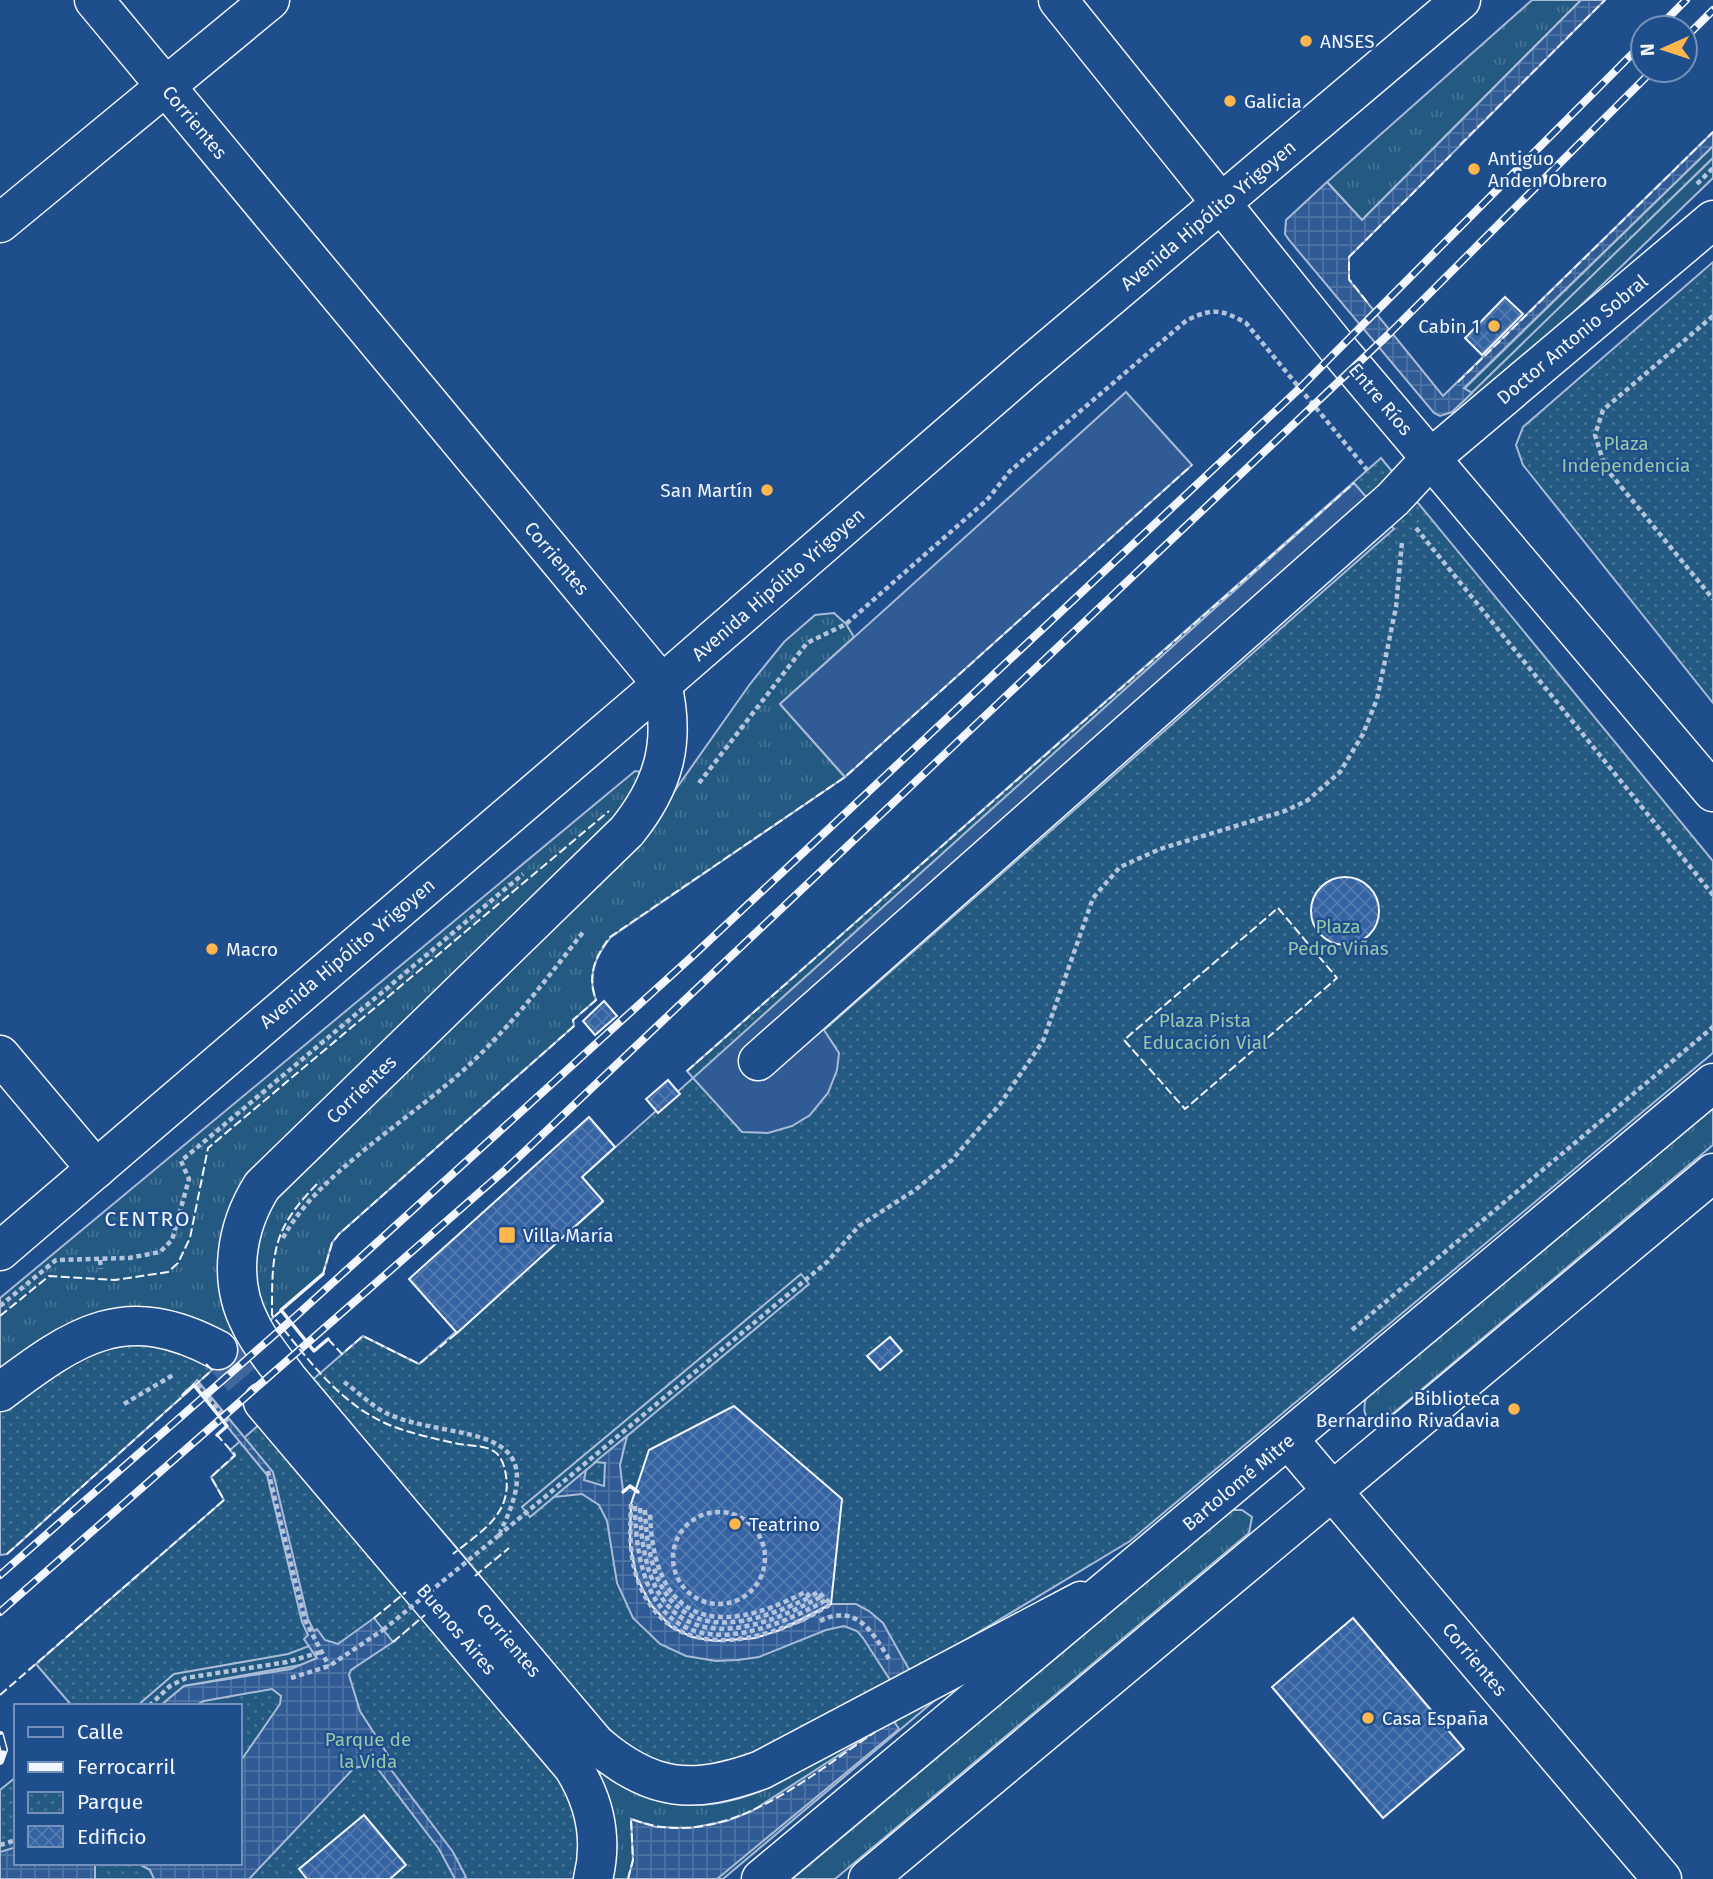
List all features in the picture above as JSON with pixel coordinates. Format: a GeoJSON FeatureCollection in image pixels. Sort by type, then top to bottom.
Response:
{"type":"FeatureCollection","features":[{"type":"Feature","properties":{"kind":"street","name":"Corrientes"},"geometry":{"type":"LineString","coordinates":[[94,0],[662,684],[670,719],[664,760],[652,799],[603,857],[262,1186],[249,1206],[240,1230],[237,1256],[244,1310],[251,1327],[288,1379],[587,1733],[618,1763],[637,1774],[675,1786],[729,1782],[761,1770],[1123,1578]]}},
{"type":"Feature","properties":{"kind":"street"},"geometry":{"type":"LineString","coordinates":[[0,223],[270,0]]}},
{"type":"Feature","properties":{"kind":"street","name":"Entre Ríos"},"geometry":{"type":"LineString","coordinates":[[1058,0],[1431,458],[1713,792]]}},
{"type":"Feature","properties":{"kind":"street","name":"Avenida Hipólito Yrigoyen"},"geometry":{"type":"LineString","coordinates":[[0,1251],[1025,369],[1461,0]]}},
{"type":"Feature","properties":{"kind":"street","name":"Doctor Antonio Sobral"},"geometry":{"type":"LineString","coordinates":[[758,1061],[1398,505],[1431,458],[1713,220]]}},
{"type":"Feature","properties":{"kind":"street"},"geometry":{"type":"LineString","coordinates":[[0,1055],[96,1169]]}},
{"type":"Feature","properties":{"kind":"street","name":"Bartolomé Mitre"},"geometry":{"type":"LineString","coordinates":[[761,1879],[1713,1083]]}},
{"type":"Feature","properties":{"kind":"street"},"geometry":{"type":"LineString","coordinates":[[868,1879],[1713,1174]]}},
{"type":"Feature","properties":{"kind":"street"},"geometry":{"type":"LineString","coordinates":[[0,1392],[59,1350],[100,1329],[123,1326],[155,1327],[176,1331],[218,1350]]}},
{"type":"Feature","properties":{"kind":"street","name":"Buenos Aires"},"geometry":{"type":"LineString","coordinates":[[263,1402],[573,1767],[584,1784],[599,1840],[593,1879]]}},
{"type":"Feature","properties":{"kind":"street","name":"Corrientes"},"geometry":{"type":"LineString","coordinates":[[1289,1440],[1662,1879]]}},
{"type":"Feature","properties":{"kind":"path"},"geometry":{"type":"LineString","coordinates":[[692,793],[807,643],[846,624],[987,500],[1010,471],[1187,320],[1208,311],[1227,313],[1246,323],[1398,505],[1713,895]]}},
{"type":"Feature","properties":{"kind":"path"},"geometry":{"type":"LineString","coordinates":[[1713,316],[1603,410],[1595,435],[1605,467],[1713,599]]}},
{"type":"Feature","properties":{"kind":"path"},"geometry":{"type":"LineString","coordinates":[[291,1678],[329,1666],[383,1630],[827,1262],[859,1226],[915,1190],[952,1160],[1000,1104],[1043,1041],[1093,898],[1120,867],[1160,849],[1284,811],[1308,800],[1340,772],[1363,734],[1377,699],[1387,659],[1396,607],[1398,505]]}},
{"type":"Feature","properties":{"kind":"path"},"geometry":{"type":"LineString","coordinates":[[0,1306],[56,1260],[100,1260],[160,1252],[172,1240],[189,1179],[181,1161],[524,873]]}},
{"type":"Feature","properties":{"kind":"path"},"geometry":{"type":"LineString","coordinates":[[281,1242],[302,1209],[319,1193],[470,1065],[523,1009],[591,921]]}},
{"type":"Feature","properties":{"kind":"path"},"geometry":{"type":"LineString","coordinates":[[1341,1339],[1713,1027]]}},
{"type":"Feature","properties":{"kind":"path"},"geometry":{"type":"LineString","coordinates":[[100,1260],[101,1269]]}},
{"type":"Feature","properties":{"kind":"path"},"geometry":{"type":"LineString","coordinates":[[124,1404],[170,1374],[183,1379]]}},
{"type":"Feature","properties":{"kind":"path"},"geometry":{"type":"LineString","coordinates":[[343,1381],[388,1413],[444,1429],[486,1436],[502,1445],[513,1459],[517,1478],[510,1512],[498,1536]]}},
{"type":"Feature","properties":{"kind":"path"},"geometry":{"type":"LineString","coordinates":[[196,1383],[230,1424]]}},
{"type":"Feature","properties":{"kind":"path"},"geometry":{"type":"LineString","coordinates":[[262,1464],[270,1474],[305,1620],[329,1666]]}},
{"type":"Feature","properties":{"kind":"path"},"geometry":{"type":"LineString","coordinates":[[640,1508],[659,1572],[670,1592],[686,1608],[716,1617],[734,1617],[773,1608],[806,1592],[810,1597],[818,1592],[831,1604],[803,1621],[755,1638],[715,1641],[692,1637],[671,1626],[651,1605],[637,1578],[630,1545],[640,1508]]}},
{"type":"Feature","properties":{"kind":"path"},"geometry":{"type":"LineString","coordinates":[[640,1508],[641,1543],[648,1575],[661,1600],[678,1618],[696,1626],[715,1629],[753,1626],[824,1598]]}},
{"type":"Feature","properties":{"kind":"path"},"geometry":{"type":"LineString","coordinates":[[728,1513],[742,1518],[759,1533],[764,1547],[764,1569],[758,1584],[741,1599],[726,1604],[710,1604],[684,1588],[674,1567],[674,1552],[682,1531],[693,1520],[706,1514],[728,1513]]}},
{"type":"Feature","properties":{"kind":"path"},"geometry":{"type":"LineString","coordinates":[[820,1621],[840,1614],[862,1621],[872,1632],[909,1693]]}},
{"type":"Feature","properties":{"kind":"path"},"geometry":{"type":"LineString","coordinates":[[151,1704],[170,1686],[186,1678],[286,1662],[321,1652]]}},
{"type":"Feature","properties":{"kind":"green space"},"geometry":{"type":"Polygon","coordinates":[[[1532,0],[1581,0],[1362,220],[1327,182],[1532,0]]]}},
{"type":"Feature","properties":{"kind":"green space"},"geometry":{"type":"Polygon","coordinates":[[[1713,146],[1713,158],[1472,393],[1464,389],[1713,146]]]}},
{"type":"Feature","properties":{"kind":"green space"},"geometry":{"type":"Polygon","coordinates":[[[1713,158],[1713,178],[1463,419],[1452,412],[1713,158]]]}},
{"type":"Feature","properties":{"kind":"green space","name":"Plaza Independencia"},"geometry":{"type":"Polygon","coordinates":[[[1713,262],[1713,703],[1523,465],[1516,445],[1523,427],[1713,262]]]}},
{"type":"Feature","properties":{"kind":"green space","name":"Plaza Pedro Viñas"},"geometry":{"type":"Polygon","coordinates":[[[1381,458],[1713,861],[1713,1053],[1130,1541],[911,1673],[748,1759],[702,1771],[642,1757],[604,1725],[456,1547],[311,1381],[363,1336],[419,1364],[603,1202],[582,1177],[693,1078],[687,1071],[1381,458]]]}},
{"type":"Feature","properties":{"kind":"green space"},"geometry":{"type":"Polygon","coordinates":[[[834,613],[846,624],[854,637],[780,704],[845,777],[611,937],[594,967],[592,982],[596,1000],[573,1020],[574,1026],[339,1234],[332,1243],[323,1274],[267,1323],[253,1281],[263,1209],[647,830],[750,684],[784,642],[815,615],[834,613]]]}},
{"type":"Feature","properties":{"kind":"green space"},"geometry":{"type":"Polygon","coordinates":[[[635,771],[642,772],[621,815],[282,1145],[237,1338],[0,1375],[0,1298],[635,771]]]}},
{"type":"Feature","properties":{"kind":"green space"},"geometry":{"type":"Polygon","coordinates":[[[1713,1108],[1713,1145],[1384,1421],[1375,1423],[1368,1419],[1364,1409],[1366,1398],[1713,1108]]]}},
{"type":"Feature","properties":{"kind":"green space"},"geometry":{"type":"Polygon","coordinates":[[[801,1274],[809,1284],[530,1517],[522,1507],[801,1274]]]}},
{"type":"Feature","properties":{"kind":"green space"},"geometry":{"type":"Polygon","coordinates":[[[142,1341],[205,1362],[212,1370],[7,1554],[0,1555],[0,1409],[80,1355],[142,1341]]]}},
{"type":"Feature","properties":{"kind":"green space","name":"Parque de la Vida"},"geometry":{"type":"Polygon","coordinates":[[[261,1423],[562,1781],[581,1823],[579,1879],[0,1879],[0,1790],[14,1779],[14,1865],[242,1865],[242,1704],[70,1704],[36,1664],[224,1500],[211,1477],[235,1456],[230,1450],[261,1423]]]}},
{"type":"Feature","properties":{"kind":"green space"},"geometry":{"type":"Polygon","coordinates":[[[1232,1510],[1242,1510],[1252,1517],[1249,1533],[835,1879],[792,1879],[1232,1510]]]}},
{"type":"Feature","properties":{"kind":"green space"},"geometry":{"type":"Polygon","coordinates":[[[309,1646],[317,1659],[306,1664],[184,1686],[162,1704],[139,1704],[174,1674],[288,1654],[309,1646]]]}},
{"type":"Feature","properties":{"kind":"green space"},"geometry":{"type":"Polygon","coordinates":[[[940,1696],[723,1879],[607,1879],[597,1777],[603,1771],[644,1791],[678,1802],[695,1805],[734,1800],[758,1792],[940,1696]]]}},
{"type":"Feature","properties":{"kind":"shaded area"},"geometry":{"type":"Polygon","coordinates":[[[1581,0],[1605,0],[1349,257],[1349,280],[1443,396],[1713,132],[1713,146],[1464,388],[1472,393],[1452,412],[1440,416],[1434,413],[1289,240],[1285,234],[1286,220],[1327,182],[1362,220],[1581,0]]]}},
{"type":"Feature","properties":{"kind":"shaded area"},"geometry":{"type":"Polygon","coordinates":[[[1126,392],[1192,465],[845,777],[780,704],[1126,392]]]}},
{"type":"Feature","properties":{"kind":"shaded area"},"geometry":{"type":"Polygon","coordinates":[[[1354,483],[1394,529],[824,1030],[839,1053],[837,1070],[828,1093],[810,1115],[792,1126],[768,1133],[742,1132],[693,1078],[1354,483]]]}},
{"type":"Feature","properties":{"kind":"shaded area"},"geometry":{"type":"Polygon","coordinates":[[[197,1380],[273,1472],[308,1619],[314,1631],[317,1629],[325,1640],[338,1644],[374,1618],[393,1642],[351,1670],[349,1675],[360,1711],[388,1755],[383,1759],[453,1852],[466,1877],[463,1879],[455,1879],[439,1849],[374,1764],[354,1768],[249,1879],[154,1879],[150,1870],[141,1865],[242,1865],[242,1759],[280,1704],[281,1696],[272,1689],[198,1704],[162,1704],[184,1686],[291,1669],[317,1658],[304,1639],[308,1635],[302,1622],[267,1475],[193,1385],[197,1380]]]}},
{"type":"Feature","properties":{"kind":"shaded area"},"geometry":{"type":"Polygon","coordinates":[[[627,1436],[620,1465],[623,1491],[630,1486],[642,1495],[631,1505],[630,1545],[637,1578],[651,1605],[671,1626],[715,1641],[755,1638],[803,1621],[831,1604],[856,1604],[883,1623],[911,1673],[892,1683],[863,1638],[857,1631],[844,1626],[826,1630],[759,1657],[738,1660],[716,1661],[686,1656],[660,1644],[633,1618],[617,1583],[607,1521],[599,1505],[582,1494],[554,1497],[586,1470],[584,1480],[604,1486],[605,1463],[595,1462],[627,1436]]]}},
{"type":"Feature","properties":{"kind":"shaded area"},"geometry":{"type":"Polygon","coordinates":[[[893,1720],[899,1729],[717,1879],[628,1879],[633,1860],[631,1819],[656,1827],[690,1828],[727,1821],[752,1811],[893,1720]]]}},
{"type":"Feature","properties":{"kind":"shaded area"},"geometry":{"type":"Polygon","coordinates":[[[14,1848],[14,1865],[95,1865],[95,1879],[0,1879],[0,1852],[14,1848]]]}},
{"type":"Feature","properties":{"kind":"building","name":"Cabin 1"},"geometry":{"type":"Polygon","coordinates":[[[1505,297],[1523,314],[1482,355],[1465,338],[1505,297]]]}},
{"type":"Feature","properties":{"kind":"building"},"geometry":{"type":"Polygon","coordinates":[[[1345,877],[1358,880],[1369,887],[1376,898],[1379,911],[1376,924],[1369,935],[1358,942],[1345,945],[1332,942],[1321,935],[1314,924],[1311,911],[1314,898],[1321,887],[1332,880],[1345,877]]]}},
{"type":"Feature","properties":{"kind":"building"},"geometry":{"type":"Polygon","coordinates":[[[604,1001],[617,1016],[595,1035],[583,1021],[604,1001]]]}},
{"type":"Feature","properties":{"kind":"building"},"geometry":{"type":"Polygon","coordinates":[[[668,1080],[680,1094],[658,1113],[646,1099],[668,1080]]]}},
{"type":"Feature","properties":{"kind":"building"},"geometry":{"type":"Polygon","coordinates":[[[589,1117],[615,1147],[582,1177],[603,1201],[457,1333],[409,1279],[589,1117]]]}},
{"type":"Feature","properties":{"kind":"building"},"geometry":{"type":"Polygon","coordinates":[[[890,1337],[902,1351],[880,1370],[867,1356],[890,1337]]]}},
{"type":"Feature","properties":{"kind":"building","name":"Teatrino"},"geometry":{"type":"Polygon","coordinates":[[[734,1406],[842,1499],[831,1604],[780,1630],[755,1638],[715,1641],[692,1637],[671,1627],[651,1605],[637,1578],[630,1545],[631,1504],[649,1450],[734,1406]]]}},
{"type":"Feature","properties":{"kind":"building","name":"Casa España"},"geometry":{"type":"Polygon","coordinates":[[[1353,1618],[1464,1749],[1383,1818],[1272,1687],[1353,1618]]]}},
{"type":"Feature","properties":{"kind":"building"},"geometry":{"type":"Polygon","coordinates":[[[364,1815],[406,1865],[390,1879],[307,1879],[299,1869],[364,1815]]]}},
{"type":"Feature","properties":{"kind":"tunnel"},"geometry":{"type":"LineString","coordinates":[[218,1350],[263,1402]]}},
{"type":"Feature","properties":{"kind":"railway"},"geometry":{"type":"LineString","coordinates":[[1672,14],[1686,0]]}},
{"type":"Feature","properties":{"kind":"railway"},"geometry":{"type":"LineString","coordinates":[[1699,24],[1713,10]]}},
{"type":"Feature","properties":{"kind":"railway"},"geometry":{"type":"LineString","coordinates":[[0,1575],[296,1316],[697,952],[1299,389],[1629,57]]}},
{"type":"Feature","properties":{"kind":"railway"},"geometry":{"type":"LineString","coordinates":[[0,1612],[505,1170],[1391,332],[1639,84]]}},
{"type":"Feature","properties":{"kind":"railway"},"geometry":{"type":"LineString","coordinates":[[0,1735],[4,1750],[0,1761]]}},
{"type":"Feature","properties":{"kind":"fence"},"geometry":{"type":"LineString","coordinates":[[1460,145],[1605,0]]}},
{"type":"Feature","properties":{"kind":"fence"},"geometry":{"type":"LineString","coordinates":[[1458,382],[1713,132]]}},
{"type":"Feature","properties":{"kind":"fence"},"geometry":{"type":"LineString","coordinates":[[1367,302],[1349,279],[1349,257],[1451,155]]}},
{"type":"Feature","properties":{"kind":"fence"},"geometry":{"type":"LineString","coordinates":[[275,1316],[323,1274],[332,1243],[339,1234],[574,1026],[573,1020],[596,1000],[592,982],[594,967],[610,937],[845,777],[1192,465]]}},
{"type":"Feature","properties":{"kind":"fence"},"geometry":{"type":"LineString","coordinates":[[687,1071],[1354,483]]}},
{"type":"Feature","properties":{"kind":"fence"},"geometry":{"type":"LineString","coordinates":[[0,1316],[49,1276],[115,1280],[168,1272],[178,1263],[190,1238],[208,1148],[609,811]]}},
{"type":"Feature","properties":{"kind":"fence"},"geometry":{"type":"LineString","coordinates":[[1278,908],[1337,978],[1185,1109],[1124,1040],[1278,908]]}},
{"type":"Feature","properties":{"kind":"fence"},"geometry":{"type":"LineString","coordinates":[[317,1184],[291,1215],[278,1243],[274,1258],[272,1315],[323,1376],[369,1415],[413,1433],[487,1448],[500,1457],[506,1476],[504,1502],[491,1522],[453,1554]]}},
{"type":"Feature","properties":{"kind":"fence"},"geometry":{"type":"LineString","coordinates":[[328,1339],[342,1354],[363,1336],[419,1364],[457,1333]]}},
{"type":"Feature","properties":{"kind":"fence"},"geometry":{"type":"LineString","coordinates":[[7,1554],[212,1370],[206,1364]]}},
{"type":"Feature","properties":{"kind":"fence"},"geometry":{"type":"LineString","coordinates":[[0,1695],[224,1500],[211,1477],[235,1455],[217,1435]]}},
{"type":"Feature","properties":{"kind":"fence"},"geometry":{"type":"LineString","coordinates":[[475,1576],[509,1548]]}},
{"type":"Feature","properties":{"kind":"fence"},"geometry":{"type":"LineString","coordinates":[[374,1618],[406,1592]]}},
{"type":"Feature","properties":{"kind":"fence"},"geometry":{"type":"LineString","coordinates":[[393,1642],[425,1615]]}},
{"type":"Feature","properties":{"kind":"fence"},"geometry":{"type":"LineString","coordinates":[[628,1879],[633,1860],[631,1819],[665,1827],[698,1827],[730,1819],[791,1789],[875,1732]]}},
{"type":"Feature","properties":{"kind":"wall"},"geometry":{"type":"LineString","coordinates":[[323,1274],[281,1310],[314,1351],[328,1339]]}},
{"type":"Feature","properties":{"kind":"wall"},"geometry":{"type":"LineString","coordinates":[[183,1395],[194,1385],[227,1426],[217,1435]]}},
{"type":"Feature","properties":{"kind":"wall"},"geometry":{"type":"LineString","coordinates":[[623,1492],[630,1486],[638,1492]]}},
{"type":"Feature","properties":{"kind":"place","name":"ANSES"},"geometry":{"type":"Point","coordinates":[1306,41]}},
{"type":"Feature","properties":{"kind":"place","name":"Galicia"},"geometry":{"type":"Point","coordinates":[1230,101]}},
{"type":"Feature","properties":{"kind":"place","name":"Antiguo Anden Obrero"},"geometry":{"type":"Point","coordinates":[1474,169]}},
{"type":"Feature","properties":{"kind":"place","name":"Cabin 1"},"geometry":{"type":"Point","coordinates":[1494,326]}},
{"type":"Feature","properties":{"kind":"place","name":"San Martín"},"geometry":{"type":"Point","coordinates":[767,490]}},
{"type":"Feature","properties":{"kind":"place","name":"Macro"},"geometry":{"type":"Point","coordinates":[212,949]}},
{"type":"Feature","properties":{"kind":"place","name":"Villa María"},"geometry":{"type":"Point","coordinates":[507,1235]}},
{"type":"Feature","properties":{"kind":"place","name":"Biblioteca Bernardino Rivadavia"},"geometry":{"type":"Point","coordinates":[1514,1409]}},
{"type":"Feature","properties":{"kind":"place","name":"Teatrino"},"geometry":{"type":"Point","coordinates":[735,1524]}},
{"type":"Feature","properties":{"kind":"place","name":"Casa España"},"geometry":{"type":"Point","coordinates":[1368,1718]}},
{"type":"Feature","properties":{"kind":"district","name":"CENTRO"},"geometry":{"type":"Point","coordinates":[148,1219]}},
{"type":"Feature","properties":{"kind":"park label","name":"Plaza Pista Educación Vial"},"geometry":{"type":"Point","coordinates":[1205,1031]}}]}
